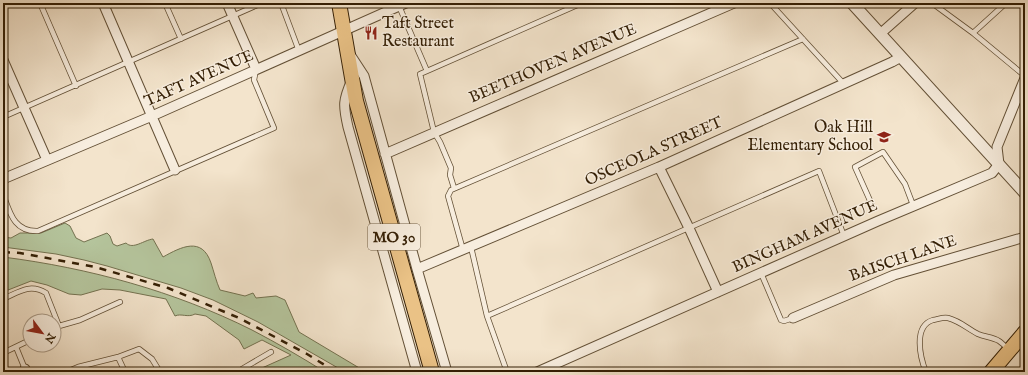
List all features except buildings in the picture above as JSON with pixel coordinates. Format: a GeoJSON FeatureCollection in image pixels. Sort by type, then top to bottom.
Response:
{"type":"FeatureCollection","features":[{"type":"Feature","properties":{"kind":"main road","name":"MO 30"},"geometry":{"type":"LineString","coordinates":[[339,3],[356,101],[432,372]]}},
{"type":"Feature","properties":{"kind":"main road"},"geometry":{"type":"LineString","coordinates":[[991,372],[1025,332]]}},
{"type":"Feature","properties":{"kind":"street"},"geometry":{"type":"LineString","coordinates":[[103,3],[175,170]]}},
{"type":"Feature","properties":{"kind":"street"},"geometry":{"type":"LineString","coordinates":[[227,3],[256,69]]}},
{"type":"Feature","properties":{"kind":"street","name":"BEETHOVEN AVENUE"},"geometry":{"type":"LineString","coordinates":[[385,154],[734,3]]}},
{"type":"Feature","properties":{"kind":"street"},"geometry":{"type":"LineString","coordinates":[[852,3],[1025,193]]}},
{"type":"Feature","properties":{"kind":"street"},"geometry":{"type":"LineString","coordinates":[[880,34],[915,3]]}},
{"type":"Feature","properties":{"kind":"street","name":"TAFT AVENUE"},"geometry":{"type":"LineString","coordinates":[[3,179],[152,116],[402,5]]}},
{"type":"Feature","properties":{"kind":"street"},"geometry":{"type":"LineString","coordinates":[[347,50],[364,76],[447,372]]}},
{"type":"Feature","properties":{"kind":"street","name":"OSCEOLA STREET"},"geometry":{"type":"LineString","coordinates":[[417,269],[659,167],[901,57]]}},
{"type":"Feature","properties":{"kind":"street"},"geometry":{"type":"LineString","coordinates":[[3,60],[47,160]]}},
{"type":"Feature","properties":{"kind":"street"},"geometry":{"type":"LineString","coordinates":[[999,164],[997,147],[1025,77]]}},
{"type":"Feature","properties":{"kind":"street"},"geometry":{"type":"LineString","coordinates":[[352,80],[344,99],[344,108],[348,127],[417,372]]}},
{"type":"Feature","properties":{"kind":"street","name":"BINGHAM AVENUE"},"geometry":{"type":"LineString","coordinates":[[537,372],[913,205],[992,173],[999,164]]}},
{"type":"Feature","properties":{"kind":"street"},"geometry":{"type":"LineString","coordinates":[[659,167],[718,292]]}},
{"type":"Feature","properties":{"kind":"street","name":"BAISCH LANE"},"geometry":{"type":"LineString","coordinates":[[793,318],[894,274],[1025,237]]}},
{"type":"Feature","properties":{"kind":"lane"},"geometry":{"type":"LineString","coordinates":[[40,3],[76,86]]}},
{"type":"Feature","properties":{"kind":"lane"},"geometry":{"type":"LineString","coordinates":[[165,3],[181,39]]}},
{"type":"Feature","properties":{"kind":"lane"},"geometry":{"type":"LineString","coordinates":[[3,117],[262,3]]}},
{"type":"Feature","properties":{"kind":"lane"},"geometry":{"type":"LineString","coordinates":[[282,3],[299,51]]}},
{"type":"Feature","properties":{"kind":"lane"},"geometry":{"type":"LineString","coordinates":[[454,188],[450,175],[450,168],[440,142],[434,132],[420,74],[582,3]]}},
{"type":"Feature","properties":{"kind":"lane"},"geometry":{"type":"LineString","coordinates":[[770,3],[844,84]]}},
{"type":"Feature","properties":{"kind":"lane"},"geometry":{"type":"LineString","coordinates":[[932,3],[973,33],[1025,77]]}},
{"type":"Feature","properties":{"kind":"lane"},"geometry":{"type":"LineString","coordinates":[[973,33],[1006,3]]}},
{"type":"Feature","properties":{"kind":"lane"},"geometry":{"type":"LineString","coordinates":[[402,5],[427,71]]}},
{"type":"Feature","properties":{"kind":"lane"},"geometry":{"type":"LineString","coordinates":[[507,372],[487,316],[467,248],[448,196],[451,190],[803,39]]}},
{"type":"Feature","properties":{"kind":"lane"},"geometry":{"type":"LineString","coordinates":[[3,194],[10,213],[16,222],[22,228],[38,231],[274,128],[254,80],[256,69]]}},
{"type":"Feature","properties":{"kind":"lane"},"geometry":{"type":"LineString","coordinates":[[872,205],[855,167],[883,152],[905,184],[913,205]]}},
{"type":"Feature","properties":{"kind":"lane"},"geometry":{"type":"LineString","coordinates":[[487,316],[818,171],[844,236]]}},
{"type":"Feature","properties":{"kind":"lane"},"geometry":{"type":"LineString","coordinates":[[761,273],[781,320],[784,321],[793,318]]}},
{"type":"Feature","properties":{"kind":"lane"},"geometry":{"type":"LineString","coordinates":[[3,299],[28,288],[33,288],[46,293],[52,313]]}},
{"type":"Feature","properties":{"kind":"lane"},"geometry":{"type":"LineString","coordinates":[[62,326],[80,320],[120,302]]}},
{"type":"Feature","properties":{"kind":"lane"},"geometry":{"type":"LineString","coordinates":[[926,372],[920,350],[920,335],[929,321],[948,318],[962,324],[977,334],[998,341],[1009,350]]}},
{"type":"Feature","properties":{"kind":"lane"},"geometry":{"type":"LineString","coordinates":[[3,353],[22,344]]}},
{"type":"Feature","properties":{"kind":"lane"},"geometry":{"type":"LineString","coordinates":[[16,347],[25,370]]}},
{"type":"Feature","properties":{"kind":"lane"},"geometry":{"type":"LineString","coordinates":[[66,372],[78,367],[118,357],[138,349],[152,359],[160,372]]}},
{"type":"Feature","properties":{"kind":"lane"},"geometry":{"type":"LineString","coordinates":[[241,372],[242,369],[271,352]]}},
{"type":"Feature","properties":{"kind":"lane"},"geometry":{"type":"LineString","coordinates":[[118,357],[125,372]]}},
{"type":"Feature","properties":{"kind":"green space"},"geometry":{"type":"Polygon","coordinates":[[[65,223],[70,226],[76,238],[84,242],[107,233],[113,244],[117,246],[126,243],[129,245],[135,245],[153,239],[163,257],[184,247],[190,246],[202,249],[211,263],[220,290],[245,296],[253,293],[256,298],[276,296],[285,300],[299,332],[366,372],[345,372],[258,322],[213,300],[181,288],[84,260],[56,254],[3,247],[3,237],[11,238],[20,233],[41,233],[65,223]]]}},
{"type":"Feature","properties":{"kind":"green space"},"geometry":{"type":"Polygon","coordinates":[[[3,257],[99,275],[162,293],[222,316],[252,330],[325,372],[253,372],[291,355],[262,340],[244,349],[239,340],[206,316],[195,314],[190,316],[175,316],[166,299],[120,290],[102,289],[81,295],[69,294],[47,285],[31,281],[3,292],[3,257]]]}},
{"type":"Feature","properties":{"kind":"railway"},"geometry":{"type":"LineString","coordinates":[[3,252],[20,253],[95,267],[168,288],[239,318],[307,354],[336,372]]}},
{"type":"Feature","properties":{"kind":"place","name":"Taft Street Restaurant"},"geometry":{"type":"Point","coordinates":[371,33]}},
{"type":"Feature","properties":{"kind":"place","name":"Oak Hill Elementary School"},"geometry":{"type":"Point","coordinates":[884,137]}}]}
